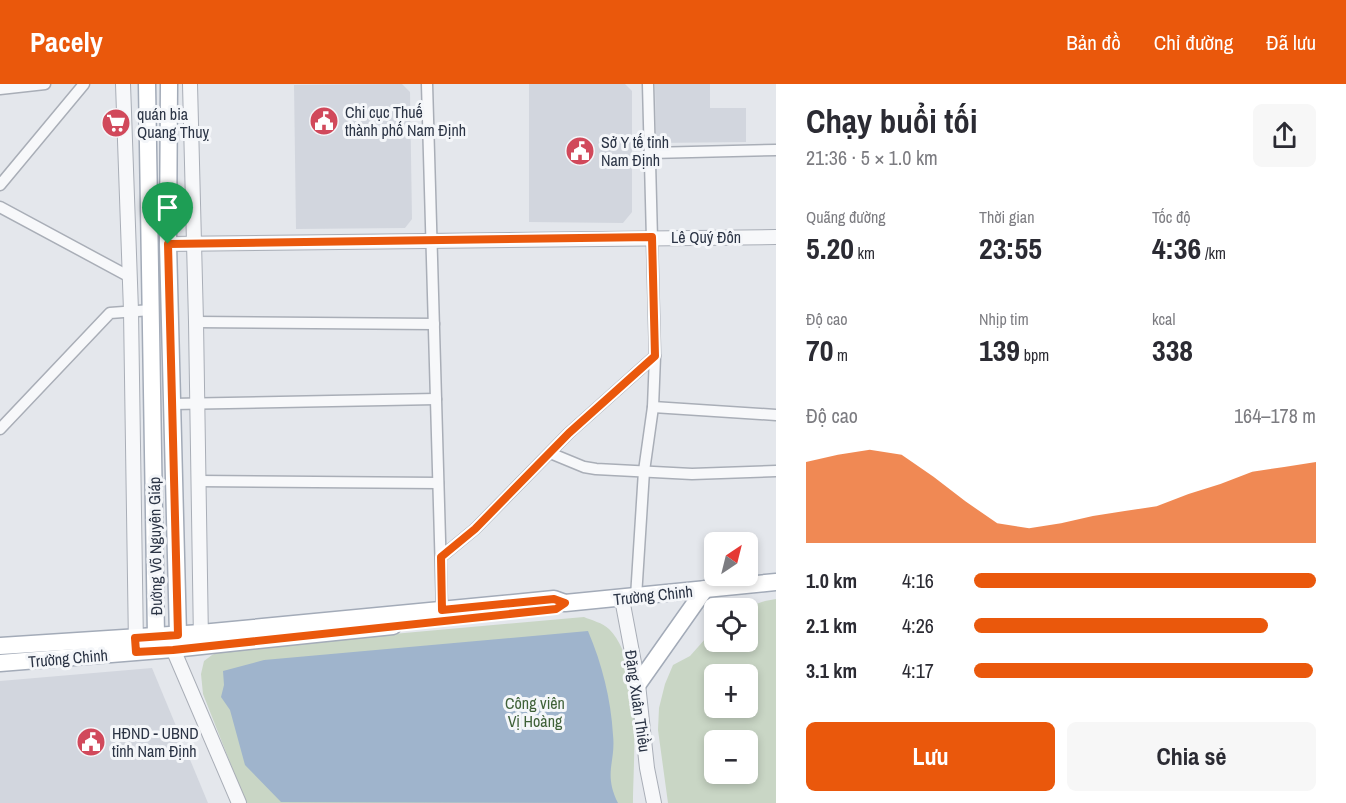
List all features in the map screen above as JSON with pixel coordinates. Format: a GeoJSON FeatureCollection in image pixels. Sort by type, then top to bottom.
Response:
{"type":"FeatureCollection","features":[{"type":"Feature","properties":{"kind":"main road","name":"Đường Võ Nguyên Giáp"},"geometry":{"type":"LineString","coordinates":[[147,84],[156,636]]}},
{"type":"Feature","properties":{"kind":"main road","name":"Đường Võ Nguyên Giáp"},"geometry":{"type":"LineString","coordinates":[[169,84],[168,244],[176,642]]}},
{"type":"Feature","properties":{"kind":"main road","name":"Trường Chinh"},"geometry":{"type":"LineString","coordinates":[[201,640],[442,610],[554,599],[565,603],[629,598],[776,582]]}},
{"type":"Feature","properties":{"kind":"main road"},"geometry":{"type":"LineString","coordinates":[[638,684],[705,590]]}},
{"type":"Feature","properties":{"kind":"main road","name":"Trường Chinh"},"geometry":{"type":"LineString","coordinates":[[0,663],[136,645],[556,609],[565,603]]}},
{"type":"Feature","properties":{"kind":"main road","name":"Trường Chinh"},"geometry":{"type":"LineString","coordinates":[[0,646],[136,645],[156,636],[176,642]]}},
{"type":"Feature","properties":{"kind":"street"},"geometry":{"type":"LineString","coordinates":[[0,89],[45,84]]}},
{"type":"Feature","properties":{"kind":"street"},"geometry":{"type":"LineString","coordinates":[[0,185],[84,84]]}},
{"type":"Feature","properties":{"kind":"street","name":"Đường Võ Nguyên Giáp"},"geometry":{"type":"LineString","coordinates":[[123,84],[131,311],[136,645]]}},
{"type":"Feature","properties":{"kind":"street"},"geometry":{"type":"LineString","coordinates":[[190,84],[201,640]]}},
{"type":"Feature","properties":{"kind":"street"},"geometry":{"type":"LineString","coordinates":[[427,84],[442,610]]}},
{"type":"Feature","properties":{"kind":"street"},"geometry":{"type":"LineString","coordinates":[[629,598],[653,407],[655,356],[648,84]]}},
{"type":"Feature","properties":{"kind":"street"},"geometry":{"type":"LineString","coordinates":[[650,153],[776,150]]}},
{"type":"Feature","properties":{"kind":"street"},"geometry":{"type":"LineString","coordinates":[[0,207],[130,277]]}},
{"type":"Feature","properties":{"kind":"street","name":"Lê Quý Đôn"},"geometry":{"type":"LineString","coordinates":[[168,244],[776,237]]}},
{"type":"Feature","properties":{"kind":"street"},"geometry":{"type":"LineString","coordinates":[[0,429],[110,313],[152,310]]}},
{"type":"Feature","properties":{"kind":"street"},"geometry":{"type":"LineString","coordinates":[[196,322],[434,324]]}},
{"type":"Feature","properties":{"kind":"street"},"geometry":{"type":"LineString","coordinates":[[441,557],[475,529],[569,433],[655,356]]}},
{"type":"Feature","properties":{"kind":"street"},"geometry":{"type":"LineString","coordinates":[[172,404],[436,399]]}},
{"type":"Feature","properties":{"kind":"street"},"geometry":{"type":"LineString","coordinates":[[653,407],[776,416]]}},
{"type":"Feature","properties":{"kind":"street"},"geometry":{"type":"LineString","coordinates":[[550,453],[584,467],[735,474],[776,471]]}},
{"type":"Feature","properties":{"kind":"street"},"geometry":{"type":"LineString","coordinates":[[198,481],[438,483]]}},
{"type":"Feature","properties":{"kind":"street","name":"Đặng Xuân Thiều"},"geometry":{"type":"LineString","coordinates":[[629,598],[647,768],[654,803]]}},
{"type":"Feature","properties":{"kind":"street"},"geometry":{"type":"LineString","coordinates":[[176,642],[239,803]]}},
{"type":"Feature","properties":{"kind":"shaded area"},"geometry":{"type":"Polygon","coordinates":[[[402,84],[410,92],[412,219],[405,228],[296,229],[294,85],[402,84]]]}},
{"type":"Feature","properties":{"kind":"shaded area","name":"Sở Y tế tỉnh Nam Định"},"geometry":{"type":"Polygon","coordinates":[[[529,84],[625,84],[632,91],[632,212],[623,223],[529,222],[529,84]]]}},
{"type":"Feature","properties":{"kind":"shaded area"},"geometry":{"type":"Polygon","coordinates":[[[655,84],[710,84],[710,108],[746,108],[746,142],[656,143],[655,84]]]}},
{"type":"Feature","properties":{"kind":"shaded area","name":"HĐND - UBND tỉnh Nam Định"},"geometry":{"type":"Polygon","coordinates":[[[152,668],[208,803],[0,803],[0,681],[152,668]]]}},
{"type":"Feature","properties":{"kind":"green space"},"geometry":{"type":"Polygon","coordinates":[[[776,599],[776,803],[668,803],[658,730],[659,708],[673,665],[690,656],[704,640],[704,652],[758,652],[758,603],[776,599]]]}},
{"type":"Feature","properties":{"kind":"green space","name":"Công viên Vị Hoàng"},"geometry":{"type":"Polygon","coordinates":[[[584,617],[609,629],[620,644],[627,664],[634,712],[633,803],[246,803],[203,694],[201,674],[204,661],[226,649],[584,617]]]}},
{"type":"Feature","properties":{"kind":"water","name":"Công viên Vị Hoàng"},"geometry":{"type":"Polygon","coordinates":[[[588,631],[598,656],[608,695],[613,744],[611,784],[618,803],[281,802],[245,765],[230,710],[221,697],[224,685],[223,671],[264,660],[588,631]]]}},
{"type":"Feature","properties":{"kind":"place","name":"Chi cục Thuế thành phố Nam Định"},"geometry":{"type":"Point","coordinates":[324,121]}},
{"type":"Feature","properties":{"kind":"place","name":"quán bia Quang Thuỵ"},"geometry":{"type":"Point","coordinates":[116,123]}},
{"type":"Feature","properties":{"kind":"place","name":"Sở Y tế tỉnh Nam Định"},"geometry":{"type":"Point","coordinates":[580,151]}},
{"type":"Feature","properties":{"kind":"place","name":"HĐND - UBND tỉnh Nam Định"},"geometry":{"type":"Point","coordinates":[91,742]}},
{"type":"Feature","properties":{"kind":"route"},"geometry":{"type":"LineString","coordinates":[[652,237],[655,356],[569,433],[475,529],[441,557],[442,610],[554,599],[565,603],[556,609],[136,652],[135,638],[178,635],[168,244],[652,237]]}}]}
